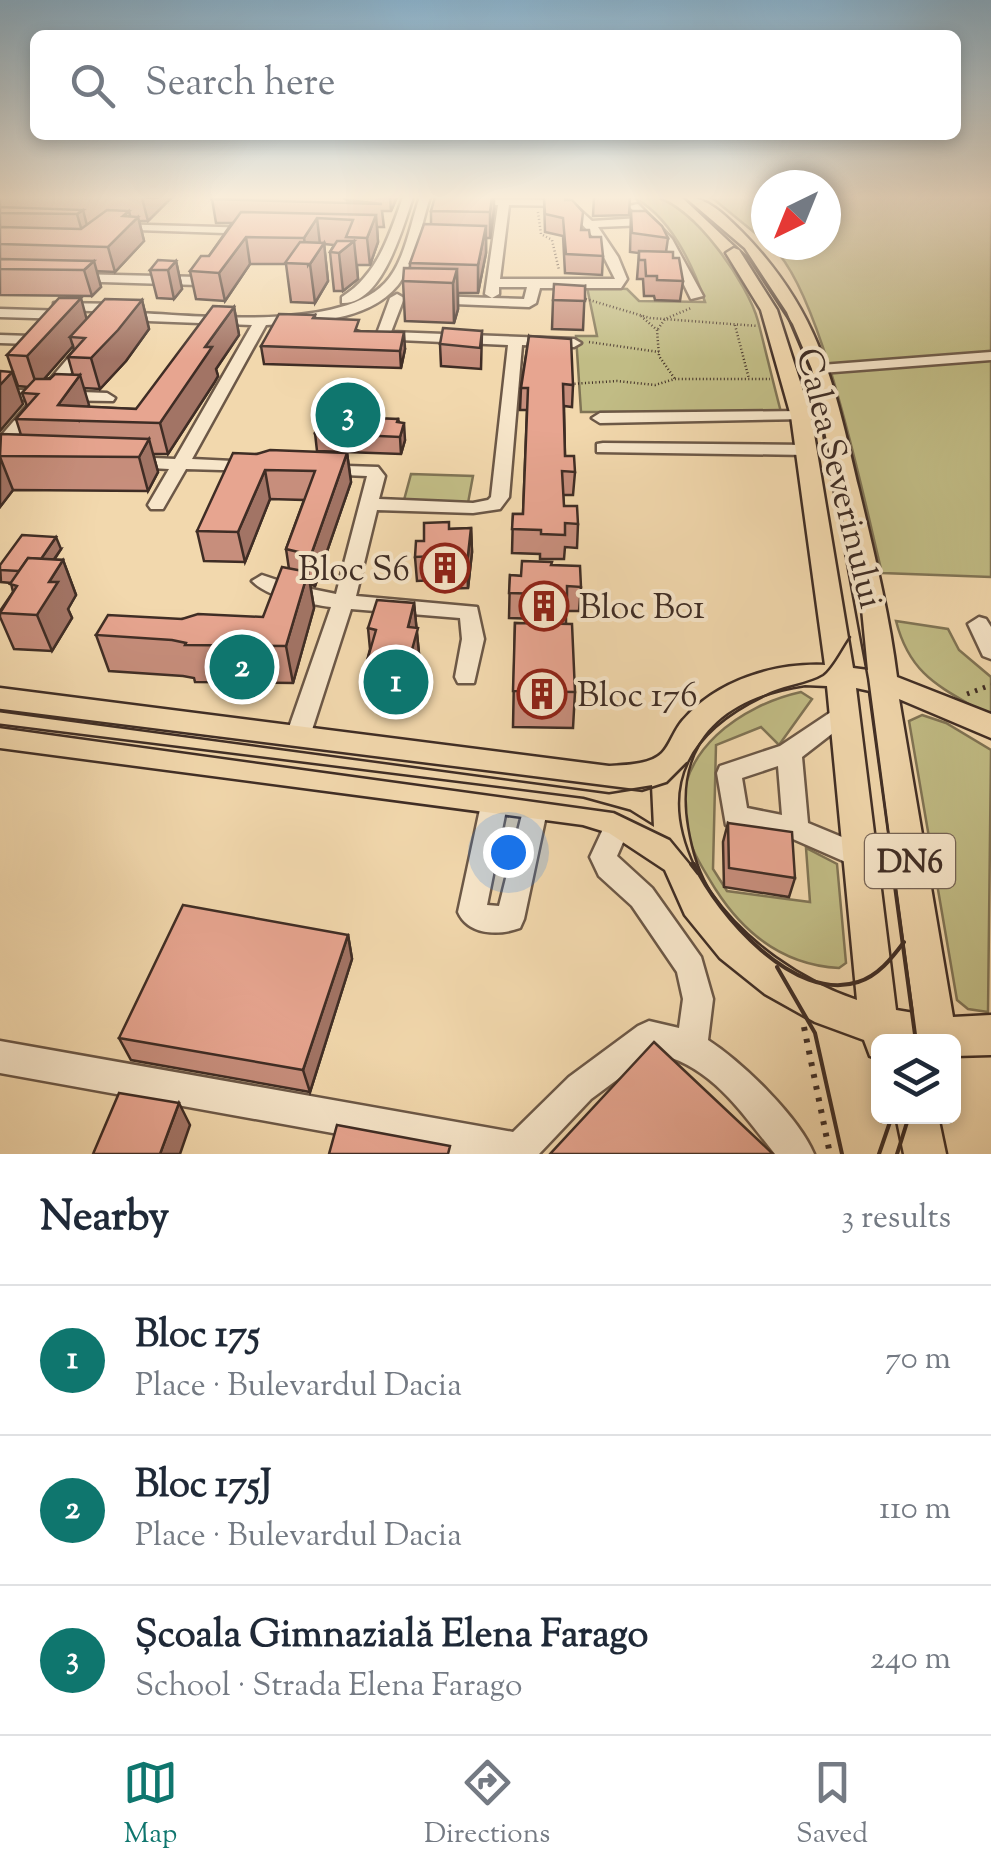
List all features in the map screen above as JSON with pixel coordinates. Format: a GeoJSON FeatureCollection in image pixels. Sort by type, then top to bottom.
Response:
{"type":"FeatureCollection","features":[{"type":"Feature","properties":{"kind":"main road","name":"Calea Severinului"},"geometry":{"type":"LineString","coordinates":[[729,251],[754,283],[776,327],[808,450],[840,676],[857,855],[881,1034]]}},
{"type":"Feature","properties":{"kind":"main road","name":"Calea Severinului"},"geometry":{"type":"LineString","coordinates":[[751,251],[802,324],[821,370],[875,609],[937,1034]]}},
{"type":"Feature","properties":{"kind":"main road"},"geometry":{"type":"LineString","coordinates":[[879,1034],[780,983],[717,927],[692,894],[676,860],[666,810],[672,762],[688,732],[712,708],[742,691],[802,676],[883,682],[937,699],[991,727]]}},
{"type":"Feature","properties":{"kind":"main road"},"geometry":{"type":"LineString","coordinates":[[0,700],[609,779],[643,775],[672,762]]}},
{"type":"Feature","properties":{"kind":"main road"},"geometry":{"type":"LineString","coordinates":[[0,736],[583,812],[619,822],[676,860]]}},
{"type":"Feature","properties":{"kind":"main road"},"geometry":{"type":"LineString","coordinates":[[961,1038],[991,1035]]}},
{"type":"Feature","properties":{"kind":"street"},"geometry":{"type":"LineString","coordinates":[[0,304],[262,320],[325,311],[357,295],[394,251]]}},
{"type":"Feature","properties":{"kind":"street"},"geometry":{"type":"LineString","coordinates":[[0,313],[348,311],[377,297],[393,283],[401,251]]}},
{"type":"Feature","properties":{"kind":"street"},"geometry":{"type":"LineString","coordinates":[[489,300],[496,283],[498,251]]}},
{"type":"Feature","properties":{"kind":"street"},"geometry":{"type":"LineString","coordinates":[[496,283],[616,285],[620,278],[609,251]]}},
{"type":"Feature","properties":{"kind":"street"},"geometry":{"type":"LineString","coordinates":[[674,251],[696,296]]}},
{"type":"Feature","properties":{"kind":"street"},"geometry":{"type":"LineString","coordinates":[[616,262],[632,263]]}},
{"type":"Feature","properties":{"kind":"street"},"geometry":{"type":"LineString","coordinates":[[665,264],[682,264]]}},
{"type":"Feature","properties":{"kind":"street"},"geometry":{"type":"LineString","coordinates":[[188,295],[209,265]]}},
{"type":"Feature","properties":{"kind":"street"},"geometry":{"type":"LineString","coordinates":[[358,272],[376,273]]}},
{"type":"Feature","properties":{"kind":"street"},"geometry":{"type":"LineString","coordinates":[[64,278],[198,281]]}},
{"type":"Feature","properties":{"kind":"street"},"geometry":{"type":"LineString","coordinates":[[377,297],[529,303],[534,284]]}},
{"type":"Feature","properties":{"kind":"street"},"geometry":{"type":"LineString","coordinates":[[0,304],[14,291]]}},
{"type":"Feature","properties":{"kind":"street"},"geometry":{"type":"LineString","coordinates":[[396,298],[383,336],[574,343]]}},
{"type":"Feature","properties":{"kind":"street"},"geometry":{"type":"LineString","coordinates":[[0,448],[114,312]]}},
{"type":"Feature","properties":{"kind":"street"},"geometry":{"type":"LineString","coordinates":[[158,505],[262,320]]}},
{"type":"Feature","properties":{"kind":"street"},"geometry":{"type":"LineString","coordinates":[[0,339],[30,340]]}},
{"type":"Feature","properties":{"kind":"street"},"geometry":{"type":"LineString","coordinates":[[369,504],[494,506],[500,498],[515,342]]}},
{"type":"Feature","properties":{"kind":"street"},"geometry":{"type":"LineString","coordinates":[[821,370],[991,356]]}},
{"type":"Feature","properties":{"kind":"street"},"geometry":{"type":"LineString","coordinates":[[0,394],[107,398]]}},
{"type":"Feature","properties":{"kind":"street"},"geometry":{"type":"LineString","coordinates":[[695,416],[703,449]]}},
{"type":"Feature","properties":{"kind":"street"},"geometry":{"type":"LineString","coordinates":[[600,418],[801,416]]}},
{"type":"Feature","properties":{"kind":"street"},"geometry":{"type":"LineString","coordinates":[[603,448],[808,450]]}},
{"type":"Feature","properties":{"kind":"street"},"geometry":{"type":"LineString","coordinates":[[109,462],[372,471],[376,476],[344,601],[298,736]]}},
{"type":"Feature","properties":{"kind":"street"},"geometry":{"type":"LineString","coordinates":[[262,581],[281,590],[344,601],[470,612],[473,639],[466,676]]}},
{"type":"Feature","properties":{"kind":"street"},"geometry":{"type":"LineString","coordinates":[[979,624],[991,651]]}},
{"type":"Feature","properties":{"kind":"street"},"geometry":{"type":"LineString","coordinates":[[843,713],[789,753],[729,774],[735,817],[796,829],[857,855]]}},
{"type":"Feature","properties":{"kind":"street"},"geometry":{"type":"LineString","coordinates":[[789,753],[796,829]]}},
{"type":"Feature","properties":{"kind":"street"},"geometry":{"type":"LineString","coordinates":[[495,800],[472,912],[478,918],[510,919],[536,806]]}},
{"type":"Feature","properties":{"kind":"street"},"geometry":{"type":"LineString","coordinates":[[619,822],[603,858],[608,868],[642,897],[691,967],[698,999],[692,1045]]}},
{"type":"Feature","properties":{"kind":"street"},"geometry":{"type":"LineString","coordinates":[[0,1056],[516,1152],[580,1088],[649,1037],[692,1045],[722,1069],[797,1154]]}},
{"type":"Feature","properties":{"kind":"path"},"geometry":{"type":"LineString","coordinates":[[554,251],[562,284]]}},
{"type":"Feature","properties":{"kind":"path"},"geometry":{"type":"LineString","coordinates":[[675,379],[666,371],[659,352],[657,330],[666,318],[694,306],[696,296]]}},
{"type":"Feature","properties":{"kind":"path"},"geometry":{"type":"LineString","coordinates":[[584,298],[641,316],[735,325],[750,380]]}},
{"type":"Feature","properties":{"kind":"path"},"geometry":{"type":"LineString","coordinates":[[641,316],[657,330]]}},
{"type":"Feature","properties":{"kind":"path"},"geometry":{"type":"LineString","coordinates":[[601,344],[659,352]]}},
{"type":"Feature","properties":{"kind":"path"},"geometry":{"type":"LineString","coordinates":[[566,385],[776,379]]}},
{"type":"Feature","properties":{"kind":"path"},"geometry":{"type":"LineString","coordinates":[[780,983],[807,1034],[830,1154]]}},
{"type":"Feature","properties":{"kind":"shaded area"},"geometry":{"type":"Polygon","coordinates":[[[682,251],[719,251],[732,268],[758,321],[781,412],[581,412],[576,336],[597,336],[587,287],[627,289],[639,301],[705,302],[682,251]]]}},
{"type":"Feature","properties":{"kind":"shaded area"},"geometry":{"type":"Polygon","coordinates":[[[841,251],[991,251],[991,577],[882,573],[838,397],[806,303],[782,260],[841,260],[841,251]]]}},
{"type":"Feature","properties":{"kind":"shaded area"},"geometry":{"type":"Polygon","coordinates":[[[411,474],[473,476],[468,503],[404,500],[411,474]]]}},
{"type":"Feature","properties":{"kind":"shaded area"},"geometry":{"type":"Polygon","coordinates":[[[896,621],[948,629],[959,650],[991,677],[991,717],[944,689],[920,669],[902,641],[896,621]]]}},
{"type":"Feature","properties":{"kind":"shaded area"},"geometry":{"type":"Polygon","coordinates":[[[801,692],[812,699],[779,745],[761,727],[716,745],[713,869],[727,891],[810,902],[806,848],[837,864],[846,963],[839,968],[801,961],[753,934],[711,882],[692,848],[684,821],[684,796],[690,773],[717,735],[756,708],[801,692]]]}},
{"type":"Feature","properties":{"kind":"shaded area"},"geometry":{"type":"Polygon","coordinates":[[[922,715],[946,723],[991,750],[988,1012],[968,1009],[957,1000],[909,721],[922,715]]]}},
{"type":"Feature","properties":{"kind":"building"},"geometry":{"type":"Polygon","coordinates":[[[213,251],[236,251],[219,273],[190,271],[201,256],[209,256],[213,251]]]}},
{"type":"Feature","properties":{"kind":"building"},"geometry":{"type":"Polygon","coordinates":[[[294,251],[319,251],[310,264],[285,263],[294,251]]]}},
{"type":"Feature","properties":{"kind":"building"},"geometry":{"type":"Polygon","coordinates":[[[414,251],[481,251],[478,265],[410,263],[414,251]]]}},
{"type":"Feature","properties":{"kind":"building"},"geometry":{"type":"Polygon","coordinates":[[[566,251],[602,251],[603,256],[566,254],[566,251]]]}},
{"type":"Feature","properties":{"kind":"building"},"geometry":{"type":"Polygon","coordinates":[[[639,251],[673,252],[673,258],[679,258],[683,281],[646,276],[645,260],[639,260],[639,251]]]}},
{"type":"Feature","properties":{"kind":"building"},"geometry":{"type":"Polygon","coordinates":[[[0,259],[94,261],[84,270],[0,269],[0,259]]]}},
{"type":"Feature","properties":{"kind":"building"},"geometry":{"type":"Polygon","coordinates":[[[158,260],[176,261],[168,270],[150,270],[158,260]]]}},
{"type":"Feature","properties":{"kind":"building"},"geometry":{"type":"Polygon","coordinates":[[[404,268],[457,269],[453,283],[403,281],[404,268]]]}},
{"type":"Feature","properties":{"kind":"building"},"geometry":{"type":"Polygon","coordinates":[[[554,284],[585,286],[585,301],[553,300],[554,284]]]}},
{"type":"Feature","properties":{"kind":"building"},"geometry":{"type":"Polygon","coordinates":[[[59,298],[81,298],[27,356],[7,355],[59,298]]]}},
{"type":"Feature","properties":{"kind":"building"},"geometry":{"type":"Polygon","coordinates":[[[105,299],[142,300],[91,358],[68,357],[85,338],[70,337],[105,299]]]}},
{"type":"Feature","properties":{"kind":"building"},"geometry":{"type":"Polygon","coordinates":[[[213,306],[234,307],[160,423],[16,419],[38,394],[22,393],[35,379],[50,379],[55,374],[80,375],[58,405],[136,409],[213,306]]]}},
{"type":"Feature","properties":{"kind":"building"},"geometry":{"type":"Polygon","coordinates":[[[279,314],[359,320],[355,331],[404,332],[400,351],[261,346],[279,314]]]}},
{"type":"Feature","properties":{"kind":"building"},"geometry":{"type":"Polygon","coordinates":[[[443,328],[482,331],[480,348],[440,344],[443,328]]]}},
{"type":"Feature","properties":{"kind":"building"},"geometry":{"type":"Polygon","coordinates":[[[529,336],[571,339],[573,385],[563,384],[565,456],[574,456],[575,472],[562,471],[564,506],[577,506],[578,524],[565,523],[565,535],[512,529],[513,514],[523,514],[528,388],[521,388],[529,336]]]}},
{"type":"Feature","properties":{"kind":"building"},"geometry":{"type":"Polygon","coordinates":[[[0,371],[12,372],[0,385],[0,371]]]}},
{"type":"Feature","properties":{"kind":"building"},"geometry":{"type":"Polygon","coordinates":[[[322,416],[398,419],[397,422],[404,423],[400,437],[315,433],[322,416]]]}},
{"type":"Feature","properties":{"kind":"building"},"geometry":{"type":"Polygon","coordinates":[[[1,434],[149,439],[139,457],[0,456],[1,434]]]}},
{"type":"Feature","properties":{"kind":"building"},"geometry":{"type":"Polygon","coordinates":[[[233,453],[347,453],[311,555],[286,549],[315,471],[265,470],[238,532],[197,531],[233,453]]]}},
{"type":"Feature","properties":{"kind":"building"},"geometry":{"type":"Polygon","coordinates":[[[449,522],[449,529],[471,528],[467,564],[436,565],[435,556],[415,557],[416,541],[424,541],[424,523],[449,522]]]}},
{"type":"Feature","properties":{"kind":"building"},"geometry":{"type":"Polygon","coordinates":[[[22,535],[56,537],[41,559],[28,558],[19,571],[0,570],[0,565],[22,535]]]}},
{"type":"Feature","properties":{"kind":"building"},"geometry":{"type":"Polygon","coordinates":[[[28,558],[63,560],[49,582],[58,582],[37,615],[0,613],[17,586],[10,584],[28,558]]]}},
{"type":"Feature","properties":{"kind":"building"},"geometry":{"type":"Polygon","coordinates":[[[522,561],[580,566],[581,587],[567,586],[567,600],[509,593],[510,575],[521,576],[522,561]]]}},
{"type":"Feature","properties":{"kind":"building"},"geometry":{"type":"Polygon","coordinates":[[[282,567],[308,572],[286,646],[185,645],[172,640],[96,635],[108,615],[182,619],[198,614],[263,617],[282,567]]]}},
{"type":"Feature","properties":{"kind":"building"},"geometry":{"type":"Polygon","coordinates":[[[377,600],[414,603],[408,627],[418,628],[408,664],[367,661],[376,630],[368,628],[377,600]]]}},
{"type":"Feature","properties":{"kind":"building"},"geometry":{"type":"Polygon","coordinates":[[[515,623],[572,624],[575,692],[513,691],[515,623]]]}},
{"type":"Feature","properties":{"kind":"building"},"geometry":{"type":"Polygon","coordinates":[[[728,823],[792,832],[795,878],[729,868],[728,823]]]}},
{"type":"Feature","properties":{"kind":"building"},"geometry":{"type":"Polygon","coordinates":[[[183,905],[348,935],[303,1070],[119,1038],[183,905]]]}},
{"type":"Feature","properties":{"kind":"building"},"geometry":{"type":"Polygon","coordinates":[[[654,1042],[773,1154],[550,1154],[654,1042]]]}},
{"type":"Feature","properties":{"kind":"building"},"geometry":{"type":"Polygon","coordinates":[[[119,1093],[179,1103],[160,1154],[93,1154],[119,1093]]]}},
{"type":"Feature","properties":{"kind":"building"},"geometry":{"type":"Polygon","coordinates":[[[337,1125],[450,1146],[448,1154],[329,1154],[337,1125]]]}},
{"type":"Feature","properties":{"kind":"tram line"},"geometry":{"type":"LineString","coordinates":[[745,251],[786,313],[812,374],[868,679],[893,867]]}},
{"type":"Feature","properties":{"kind":"tram line"},"geometry":{"type":"LineString","coordinates":[[695,867],[679,809],[688,762],[702,742],[743,707],[823,675],[850,637]]}},
{"type":"Feature","properties":{"kind":"tram line"},"geometry":{"type":"LineString","coordinates":[[0,710],[642,791],[667,783],[687,763]]}},
{"type":"Feature","properties":{"kind":"tram line"},"geometry":{"type":"LineString","coordinates":[[0,727],[614,812],[670,839],[693,867]]}},
{"type":"Feature","properties":{"kind":"tram line"},"geometry":{"type":"LineString","coordinates":[[691,864],[698,873]]}},
{"type":"Feature","properties":{"kind":"tram line"},"geometry":{"type":"LineString","coordinates":[[694,864],[705,885],[740,929],[761,950],[809,980],[834,985],[858,982],[884,966],[903,944]]}},
{"type":"Feature","properties":{"kind":"tram line"},"geometry":{"type":"LineString","coordinates":[[892,864],[903,944]]}},
{"type":"Feature","properties":{"kind":"tram line"},"geometry":{"type":"LineString","coordinates":[[903,944],[915,1034]]}},
{"type":"Feature","properties":{"kind":"tram line"},"geometry":{"type":"LineString","coordinates":[[777,967],[815,1033],[842,1154]]}},
{"type":"Feature","properties":{"kind":"tram line"},"geometry":{"type":"LineString","coordinates":[[879,1154],[889,1124]]}},
{"type":"Feature","properties":{"kind":"tram line"},"geometry":{"type":"LineString","coordinates":[[897,1154],[906,1124]]}},
{"type":"Feature","properties":{"kind":"place","name":"Școala Gimnazială Elena Farago"},"geometry":{"type":"Point","coordinates":[348,415]}},
{"type":"Feature","properties":{"kind":"place","name":"Bloc S6"},"geometry":{"type":"Point","coordinates":[445,568]}},
{"type":"Feature","properties":{"kind":"place","name":"Bloc B01"},"geometry":{"type":"Point","coordinates":[544,606]}},
{"type":"Feature","properties":{"kind":"place","name":"Bloc 175J"},"geometry":{"type":"Point","coordinates":[242,667]}},
{"type":"Feature","properties":{"kind":"place","name":"Bloc 175"},"geometry":{"type":"Point","coordinates":[396,682]}},
{"type":"Feature","properties":{"kind":"place","name":"Bloc 176"},"geometry":{"type":"Point","coordinates":[542,694]}}]}
